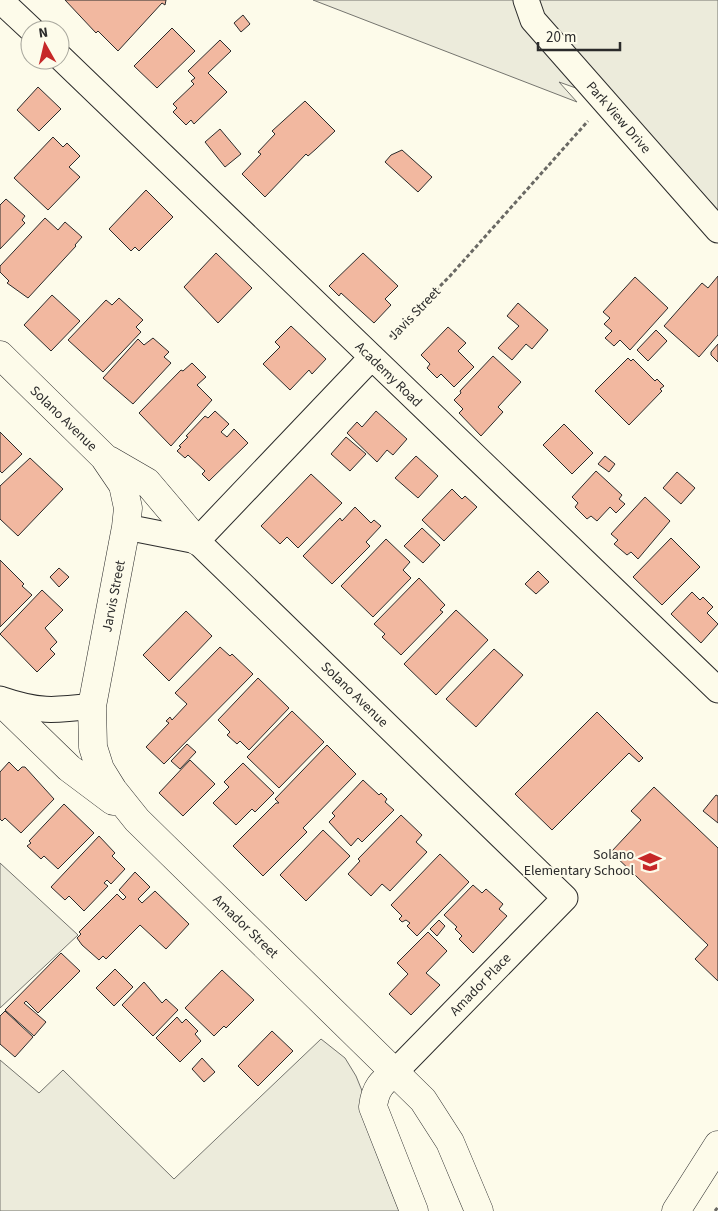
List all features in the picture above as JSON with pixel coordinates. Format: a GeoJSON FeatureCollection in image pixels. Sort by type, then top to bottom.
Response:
{"type":"FeatureCollection","features":[{"type":"Feature","properties":{"kind":"main road","name":"Solano Avenue"},"geometry":{"type":"LineString","coordinates":[[0,355],[104,457],[123,485]]}},
{"type":"Feature","properties":{"kind":"main road"},"geometry":{"type":"LineString","coordinates":[[104,457],[147,482],[197,541]]}},
{"type":"Feature","properties":{"kind":"main road","name":"Jarvis Street"},"geometry":{"type":"LineString","coordinates":[[92,706],[126,527],[128,508],[123,485]]}},
{"type":"Feature","properties":{"kind":"main road"},"geometry":{"type":"LineString","coordinates":[[0,700],[69,768],[137,820]]}},
{"type":"Feature","properties":{"kind":"main road","name":"Amador Street"},"geometry":{"type":"LineString","coordinates":[[92,706],[93,747],[100,769],[113,790],[137,820],[396,1071],[423,1100],[450,1142],[479,1211]]}},
{"type":"Feature","properties":{"kind":"main road"},"geometry":{"type":"LineString","coordinates":[[396,1071],[379,1084],[374,1094],[373,1107],[414,1211]]}},
{"type":"Feature","properties":{"kind":"main road"},"geometry":{"type":"LineString","coordinates":[[682,1203],[718,1145]]}},
{"type":"Feature","properties":{"kind":"street"},"geometry":{"type":"LineString","coordinates":[[0,0],[21,20]]}},
{"type":"Feature","properties":{"kind":"street","name":"Park View Drive"},"geometry":{"type":"LineString","coordinates":[[526,0],[533,20],[718,230]]}},
{"type":"Feature","properties":{"kind":"street","name":"Academy Road"},"geometry":{"type":"LineString","coordinates":[[70,67],[718,690]]}},
{"type":"Feature","properties":{"kind":"street"},"geometry":{"type":"LineString","coordinates":[[126,527],[197,541],[372,357]]}},
{"type":"Feature","properties":{"kind":"street","name":"Solano Avenue"},"geometry":{"type":"LineString","coordinates":[[197,541],[564,898]]}},
{"type":"Feature","properties":{"kind":"street"},"geometry":{"type":"LineString","coordinates":[[0,700],[24,707],[51,711],[92,706]]}},
{"type":"Feature","properties":{"kind":"street","name":"Amador Place"},"geometry":{"type":"LineString","coordinates":[[396,1071],[564,898]]}},
{"type":"Feature","properties":{"kind":"path","name":"Javis Street"},"geometry":{"type":"LineString","coordinates":[[372,357],[450,276],[605,101]]}},
{"type":"Feature","properties":{"kind":"path"},"geometry":{"type":"LineString","coordinates":[[715,1211],[718,1207]]}},
{"type":"Feature","properties":{"kind":"shaded area"},"geometry":{"type":"Polygon","coordinates":[[[313,0],[718,0],[718,210],[621,104],[559,82],[577,102],[313,0]]]}},
{"type":"Feature","properties":{"kind":"shaded area"},"geometry":{"type":"Polygon","coordinates":[[[0,863],[78,935],[0,1008],[0,863]]]}},
{"type":"Feature","properties":{"kind":"shaded area"},"geometry":{"type":"Polygon","coordinates":[[[321,1039],[345,1058],[356,1076],[411,1211],[0,1211],[0,1060],[39,1093],[63,1070],[174,1179],[321,1039]]]}},
{"type":"Feature","properties":{"kind":"building"},"geometry":{"type":"Polygon","coordinates":[[[65,0],[166,0],[165,5],[162,3],[118,51],[98,31],[96,33],[65,0]]]}},
{"type":"Feature","properties":{"kind":"building"},"geometry":{"type":"Polygon","coordinates":[[[243,15],[250,24],[241,32],[234,23],[243,15]]]}},
{"type":"Feature","properties":{"kind":"building"},"geometry":{"type":"Polygon","coordinates":[[[172,28],[195,51],[157,88],[134,66],[172,28]]]}},
{"type":"Feature","properties":{"kind":"building"},"geometry":{"type":"Polygon","coordinates":[[[220,40],[231,51],[208,73],[227,92],[194,124],[191,120],[186,125],[173,112],[177,108],[173,104],[194,84],[191,81],[195,78],[188,71],[220,40]]]}},
{"type":"Feature","properties":{"kind":"building"},"geometry":{"type":"Polygon","coordinates":[[[38,87],[61,109],[39,131],[17,110],[38,87]]]}},
{"type":"Feature","properties":{"kind":"building"},"geometry":{"type":"Polygon","coordinates":[[[305,101],[335,131],[308,156],[306,154],[265,197],[242,174],[261,154],[258,152],[275,134],[272,131],[305,101]]]}},
{"type":"Feature","properties":{"kind":"building"},"geometry":{"type":"Polygon","coordinates":[[[220,129],[241,154],[225,167],[205,142],[220,129]]]}},
{"type":"Feature","properties":{"kind":"building"},"geometry":{"type":"Polygon","coordinates":[[[53,137],[63,147],[67,143],[80,156],[69,167],[80,177],[48,210],[14,178],[53,137]]]}},
{"type":"Feature","properties":{"kind":"building"},"geometry":{"type":"Polygon","coordinates":[[[402,150],[432,177],[418,192],[385,162],[391,155],[402,150]]]}},
{"type":"Feature","properties":{"kind":"building"},"geometry":{"type":"Polygon","coordinates":[[[146,190],[173,217],[139,251],[135,247],[131,251],[109,229],[146,190]]]}},
{"type":"Feature","properties":{"kind":"building"},"geometry":{"type":"Polygon","coordinates":[[[6,199],[25,216],[22,220],[25,223],[0,249],[0,205],[6,199]]]}},
{"type":"Feature","properties":{"kind":"building"},"geometry":{"type":"Polygon","coordinates":[[[45,218],[58,230],[65,222],[82,237],[28,298],[7,283],[9,281],[0,272],[0,266],[45,218]]]}},
{"type":"Feature","properties":{"kind":"building"},"geometry":{"type":"Polygon","coordinates":[[[216,253],[252,288],[218,323],[184,287],[216,253]]]}},
{"type":"Feature","properties":{"kind":"building"},"geometry":{"type":"Polygon","coordinates":[[[363,253],[398,286],[385,299],[391,305],[374,323],[341,293],[339,296],[329,286],[363,253]]]}},
{"type":"Feature","properties":{"kind":"building"},"geometry":{"type":"Polygon","coordinates":[[[718,276],[718,335],[699,357],[664,326],[702,283],[708,288],[718,276]]]}},
{"type":"Feature","properties":{"kind":"building"},"geometry":{"type":"Polygon","coordinates":[[[635,277],[668,308],[630,350],[620,340],[614,346],[605,338],[612,331],[604,324],[610,318],[603,312],[635,277]]]}},
{"type":"Feature","properties":{"kind":"building"},"geometry":{"type":"Polygon","coordinates":[[[52,295],[80,321],[51,351],[24,325],[52,295]]]}},
{"type":"Feature","properties":{"kind":"building"},"geometry":{"type":"Polygon","coordinates":[[[119,298],[143,320],[136,327],[141,332],[103,372],[68,340],[106,300],[112,305],[119,298]]]}},
{"type":"Feature","properties":{"kind":"building"},"geometry":{"type":"Polygon","coordinates":[[[518,303],[548,330],[532,349],[526,344],[512,360],[498,348],[519,326],[507,316],[518,303]]]}},
{"type":"Feature","properties":{"kind":"building"},"geometry":{"type":"Polygon","coordinates":[[[291,326],[326,359],[312,374],[309,370],[290,390],[263,364],[280,347],[275,342],[291,326]]]}},
{"type":"Feature","properties":{"kind":"building"},"geometry":{"type":"Polygon","coordinates":[[[448,327],[466,343],[458,351],[474,367],[454,387],[441,374],[437,378],[427,368],[430,364],[421,355],[448,327]]]}},
{"type":"Feature","properties":{"kind":"building"},"geometry":{"type":"Polygon","coordinates":[[[656,330],[667,341],[648,361],[637,350],[656,330]]]}},
{"type":"Feature","properties":{"kind":"building"},"geometry":{"type":"Polygon","coordinates":[[[153,338],[169,352],[164,357],[171,363],[133,404],[103,378],[138,339],[144,345],[153,338]]]}},
{"type":"Feature","properties":{"kind":"building"},"geometry":{"type":"Polygon","coordinates":[[[718,344],[718,362],[711,355],[711,352],[718,344]]]}},
{"type":"Feature","properties":{"kind":"building"},"geometry":{"type":"Polygon","coordinates":[[[493,356],[521,382],[498,407],[503,412],[481,436],[459,413],[463,409],[454,400],[493,356]]]}},
{"type":"Feature","properties":{"kind":"building"},"geometry":{"type":"Polygon","coordinates":[[[628,358],[631,361],[633,359],[655,381],[657,379],[664,386],[660,389],[662,391],[629,425],[595,391],[628,358]]]}},
{"type":"Feature","properties":{"kind":"building"},"geometry":{"type":"Polygon","coordinates":[[[192,363],[206,377],[197,385],[212,400],[171,446],[139,413],[181,370],[183,371],[192,363]]]}},
{"type":"Feature","properties":{"kind":"building"},"geometry":{"type":"Polygon","coordinates":[[[215,411],[229,424],[221,432],[227,437],[234,429],[248,443],[209,481],[202,474],[205,471],[188,455],[185,458],[177,451],[181,447],[179,446],[188,437],[186,436],[205,416],[208,418],[215,411]]]}},
{"type":"Feature","properties":{"kind":"building"},"geometry":{"type":"Polygon","coordinates":[[[376,411],[407,439],[393,455],[387,450],[377,462],[347,433],[357,422],[362,427],[376,411]]]}},
{"type":"Feature","properties":{"kind":"building"},"geometry":{"type":"Polygon","coordinates":[[[564,424],[593,453],[572,474],[543,445],[564,424]]]}},
{"type":"Feature","properties":{"kind":"building"},"geometry":{"type":"Polygon","coordinates":[[[0,432],[22,454],[2,473],[0,471],[0,432]]]}},
{"type":"Feature","properties":{"kind":"building"},"geometry":{"type":"Polygon","coordinates":[[[346,437],[366,454],[350,471],[331,454],[346,437]]]}},
{"type":"Feature","properties":{"kind":"building"},"geometry":{"type":"Polygon","coordinates":[[[416,456],[438,476],[418,498],[395,478],[416,456]]]}},
{"type":"Feature","properties":{"kind":"building"},"geometry":{"type":"Polygon","coordinates":[[[605,456],[615,464],[609,472],[598,464],[605,456]]]}},
{"type":"Feature","properties":{"kind":"building"},"geometry":{"type":"Polygon","coordinates":[[[30,458],[63,489],[18,536],[0,519],[0,486],[30,458]]]}},
{"type":"Feature","properties":{"kind":"building"},"geometry":{"type":"Polygon","coordinates":[[[596,471],[622,495],[619,499],[625,504],[616,513],[610,507],[597,521],[591,516],[587,519],[575,507],[578,503],[572,497],[596,471]]]}},
{"type":"Feature","properties":{"kind":"building"},"geometry":{"type":"Polygon","coordinates":[[[677,472],[695,488],[681,504],[663,488],[677,472]]]}},
{"type":"Feature","properties":{"kind":"building"},"geometry":{"type":"Polygon","coordinates":[[[311,474],[342,503],[298,548],[287,537],[280,544],[261,526],[311,474]]]}},
{"type":"Feature","properties":{"kind":"building"},"geometry":{"type":"Polygon","coordinates":[[[452,489],[462,499],[465,496],[477,507],[444,541],[422,520],[452,489]]]}},
{"type":"Feature","properties":{"kind":"building"},"geometry":{"type":"Polygon","coordinates":[[[645,497],[670,521],[638,559],[631,552],[627,555],[614,544],[618,540],[611,534],[645,497]]]}},
{"type":"Feature","properties":{"kind":"building"},"geometry":{"type":"Polygon","coordinates":[[[355,507],[371,523],[374,520],[381,526],[366,542],[370,546],[332,584],[303,556],[340,518],[342,521],[355,507]]]}},
{"type":"Feature","properties":{"kind":"building"},"geometry":{"type":"Polygon","coordinates":[[[422,528],[440,545],[423,563],[404,546],[422,528]]]}},
{"type":"Feature","properties":{"kind":"building"},"geometry":{"type":"Polygon","coordinates":[[[671,538],[700,567],[662,605],[633,577],[671,538]]]}},
{"type":"Feature","properties":{"kind":"building"},"geometry":{"type":"Polygon","coordinates":[[[386,539],[410,562],[403,570],[411,578],[373,617],[341,586],[386,539]]]}},
{"type":"Feature","properties":{"kind":"building"},"geometry":{"type":"Polygon","coordinates":[[[0,560],[24,584],[22,586],[32,595],[0,627],[0,560]]]}},
{"type":"Feature","properties":{"kind":"building"},"geometry":{"type":"Polygon","coordinates":[[[59,568],[69,577],[59,587],[50,577],[59,568]]]}},
{"type":"Feature","properties":{"kind":"building"},"geometry":{"type":"Polygon","coordinates":[[[538,571],[549,582],[536,594],[525,584],[538,571]]]}},
{"type":"Feature","properties":{"kind":"building"},"geometry":{"type":"Polygon","coordinates":[[[419,578],[445,605],[440,610],[443,612],[401,655],[382,637],[385,634],[374,624],[419,578]]]}},
{"type":"Feature","properties":{"kind":"building"},"geometry":{"type":"Polygon","coordinates":[[[42,590],[63,610],[45,628],[57,642],[50,649],[55,654],[37,672],[0,634],[42,590]]]}},
{"type":"Feature","properties":{"kind":"building"},"geometry":{"type":"Polygon","coordinates":[[[692,592],[700,600],[703,597],[713,607],[707,613],[718,624],[701,643],[671,614],[692,592]]]}},
{"type":"Feature","properties":{"kind":"building"},"geometry":{"type":"Polygon","coordinates":[[[456,610],[488,640],[436,695],[404,664],[456,610]]]}},
{"type":"Feature","properties":{"kind":"building"},"geometry":{"type":"Polygon","coordinates":[[[186,611],[212,636],[169,681],[143,655],[186,611]]]}},
{"type":"Feature","properties":{"kind":"building"},"geometry":{"type":"Polygon","coordinates":[[[220,647],[230,656],[232,654],[253,674],[164,764],[146,747],[169,723],[166,721],[170,717],[172,720],[187,704],[175,693],[220,647]]]}},
{"type":"Feature","properties":{"kind":"building"},"geometry":{"type":"Polygon","coordinates":[[[494,649],[523,675],[476,727],[446,699],[494,649]]]}},
{"type":"Feature","properties":{"kind":"building"},"geometry":{"type":"Polygon","coordinates":[[[258,678],[289,708],[249,750],[240,741],[237,744],[227,735],[230,732],[218,720],[258,678]]]}},
{"type":"Feature","properties":{"kind":"building"},"geometry":{"type":"Polygon","coordinates":[[[292,711],[324,742],[279,788],[247,757],[292,711]]]}},
{"type":"Feature","properties":{"kind":"building"},"geometry":{"type":"Polygon","coordinates":[[[597,712],[643,758],[639,762],[629,753],[552,830],[515,794],[597,712]]]}},
{"type":"Feature","properties":{"kind":"building"},"geometry":{"type":"Polygon","coordinates":[[[187,744],[196,752],[180,769],[171,761],[187,744]]]}},
{"type":"Feature","properties":{"kind":"building"},"geometry":{"type":"Polygon","coordinates":[[[327,745],[356,774],[303,828],[307,832],[263,876],[233,846],[276,803],[279,803],[275,799],[327,745]]]}},
{"type":"Feature","properties":{"kind":"building"},"geometry":{"type":"Polygon","coordinates":[[[190,760],[215,784],[183,816],[159,793],[190,760]]]}},
{"type":"Feature","properties":{"kind":"building"},"geometry":{"type":"Polygon","coordinates":[[[9,762],[18,771],[25,767],[54,799],[21,833],[5,818],[2,821],[0,819],[0,772],[9,762]]]}},
{"type":"Feature","properties":{"kind":"building"},"geometry":{"type":"Polygon","coordinates":[[[243,763],[274,793],[255,812],[252,809],[236,825],[213,803],[229,787],[224,782],[243,763]]]}},
{"type":"Feature","properties":{"kind":"building"},"geometry":{"type":"Polygon","coordinates":[[[363,780],[379,795],[381,793],[387,799],[385,802],[394,810],[362,842],[358,838],[351,846],[329,822],[335,816],[332,813],[363,780]]]}},
{"type":"Feature","properties":{"kind":"building"},"geometry":{"type":"Polygon","coordinates":[[[654,787],[718,848],[718,981],[695,959],[708,945],[611,852],[641,820],[631,811],[654,787]]]}},
{"type":"Feature","properties":{"kind":"building"},"geometry":{"type":"Polygon","coordinates":[[[716,795],[718,796],[718,823],[703,811],[716,795]]]}},
{"type":"Feature","properties":{"kind":"building"},"geometry":{"type":"Polygon","coordinates":[[[64,804],[94,833],[58,869],[44,856],[41,859],[27,846],[31,843],[29,841],[64,804]]]}},
{"type":"Feature","properties":{"kind":"building"},"geometry":{"type":"Polygon","coordinates":[[[401,815],[422,835],[416,842],[427,852],[390,891],[382,884],[371,896],[348,874],[360,861],[358,859],[401,815]]]}},
{"type":"Feature","properties":{"kind":"building"},"geometry":{"type":"Polygon","coordinates":[[[323,830],[350,856],[306,901],[280,875],[323,830]]]}},
{"type":"Feature","properties":{"kind":"building"},"geometry":{"type":"Polygon","coordinates":[[[99,836],[115,853],[112,856],[125,869],[111,884],[107,880],[104,883],[108,886],[84,911],[69,896],[65,900],[51,887],[99,836]]]}},
{"type":"Feature","properties":{"kind":"building"},"geometry":{"type":"Polygon","coordinates":[[[440,854],[469,882],[417,936],[407,926],[410,923],[406,920],[402,922],[399,919],[402,916],[391,905],[440,854]]]}},
{"type":"Feature","properties":{"kind":"building"},"geometry":{"type":"Polygon","coordinates":[[[135,872],[150,887],[138,899],[142,903],[155,891],[189,924],[166,949],[140,925],[106,959],[103,956],[99,960],[77,938],[81,934],[79,932],[117,894],[123,900],[126,897],[119,890],[135,872]]]}},
{"type":"Feature","properties":{"kind":"building"},"geometry":{"type":"Polygon","coordinates":[[[473,885],[482,893],[486,889],[503,904],[499,909],[507,916],[473,953],[459,939],[462,936],[455,929],[457,927],[444,915],[473,885]]]}},
{"type":"Feature","properties":{"kind":"building"},"geometry":{"type":"Polygon","coordinates":[[[439,920],[445,926],[437,936],[430,929],[439,920]]]}},
{"type":"Feature","properties":{"kind":"building"},"geometry":{"type":"Polygon","coordinates":[[[428,932],[447,951],[426,973],[440,985],[411,1015],[389,994],[408,974],[397,963],[428,932]]]}},
{"type":"Feature","properties":{"kind":"building"},"geometry":{"type":"Polygon","coordinates":[[[61,953],[80,971],[38,1013],[26,1001],[24,1003],[46,1022],[34,1036],[5,1010],[61,953]]]}},
{"type":"Feature","properties":{"kind":"building"},"geometry":{"type":"Polygon","coordinates":[[[115,969],[133,987],[114,1006],[96,988],[115,969]]]}},
{"type":"Feature","properties":{"kind":"building"},"geometry":{"type":"Polygon","coordinates":[[[222,970],[254,1000],[226,1028],[224,1026],[214,1036],[185,1008],[222,970]]]}},
{"type":"Feature","properties":{"kind":"building"},"geometry":{"type":"Polygon","coordinates":[[[144,982],[162,1003],[166,999],[178,1010],[153,1036],[122,1005],[144,982]]]}},
{"type":"Feature","properties":{"kind":"building"},"geometry":{"type":"Polygon","coordinates":[[[5,1011],[33,1037],[15,1057],[0,1044],[0,1016],[5,1011]]]}},
{"type":"Feature","properties":{"kind":"building"},"geometry":{"type":"Polygon","coordinates":[[[177,1017],[182,1023],[186,1019],[198,1031],[195,1034],[201,1041],[180,1062],[156,1038],[177,1017]]]}},
{"type":"Feature","properties":{"kind":"building"},"geometry":{"type":"Polygon","coordinates":[[[272,1031],[293,1051],[258,1086],[238,1066],[272,1031]]]}},
{"type":"Feature","properties":{"kind":"building"},"geometry":{"type":"Polygon","coordinates":[[[202,1058],[215,1072],[204,1082],[192,1069],[202,1058]]]}},
{"type":"Feature","properties":{"kind":"place","name":"Solano Elementary School"},"geometry":{"type":"Point","coordinates":[650,862]}}]}
